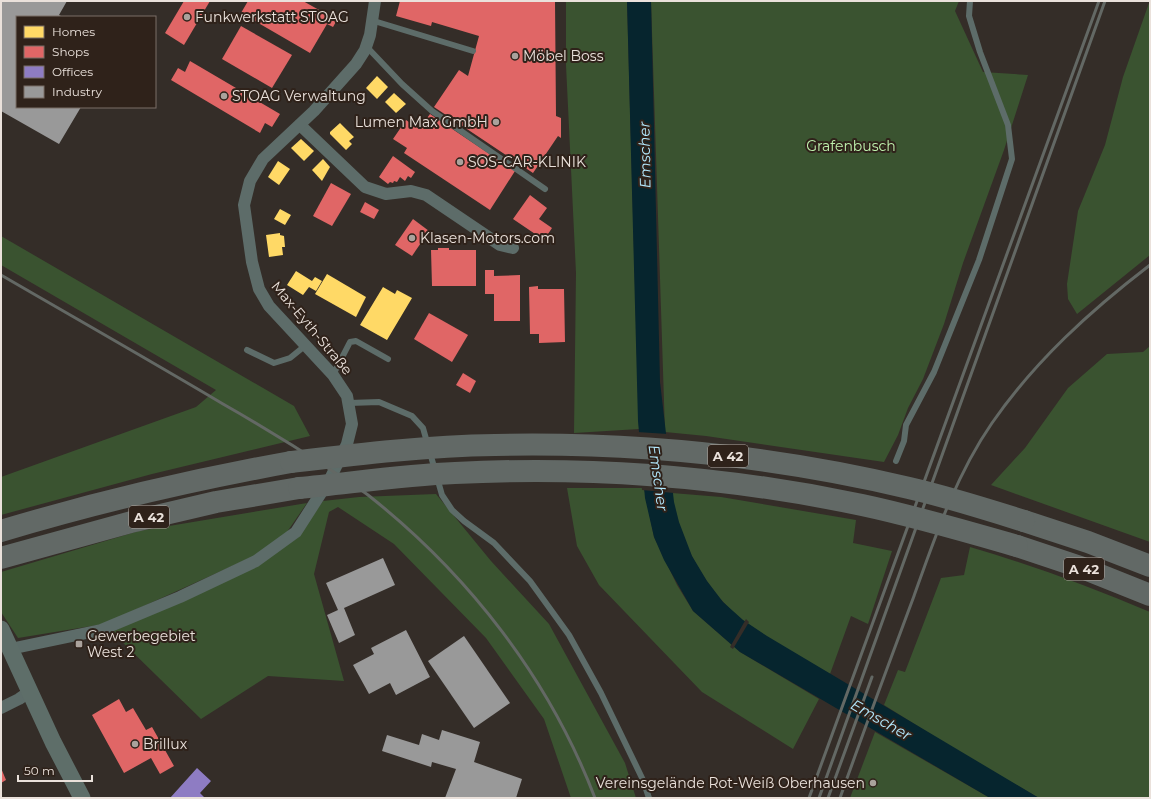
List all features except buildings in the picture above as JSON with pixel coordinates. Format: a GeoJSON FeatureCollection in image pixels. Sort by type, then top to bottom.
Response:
{"type":"FeatureCollection","features":[{"type":"Feature","properties":{"kind":"highway","name":"A 42"},"geometry":{"type":"LineString","coordinates":[[1,531],[127,495],[209,477],[291,462],[418,448],[495,445],[571,445],[648,448],[726,456],[858,477],[943,497],[1024,520],[1088,542],[1150,566]]}},
{"type":"Feature","properties":{"kind":"highway","name":"A 42"},"geometry":{"type":"LineString","coordinates":[[1,558],[135,520],[216,502],[299,488],[455,472],[568,472],[687,478],[726,482],[795,492],[862,505],[941,524],[1017,546],[1080,567],[1150,595]]}},
{"type":"Feature","properties":{"kind":"street","name":"Max-Eyth-Straße"},"geometry":{"type":"LineString","coordinates":[[10,649],[102,630],[180,597],[256,561],[288,540],[300,526],[330,480],[347,444],[352,424],[349,403],[341,385],[333,375],[306,345],[266,308],[256,283],[245,219],[245,197],[252,177],[263,159],[300,125],[356,64],[366,46],[374,21],[375,1]]}},
{"type":"Feature","properties":{"kind":"street"},"geometry":{"type":"LineString","coordinates":[[300,125],[365,187],[386,194],[411,191],[426,195],[500,245],[513,248]]}},
{"type":"Feature","properties":{"kind":"street"},"geometry":{"type":"LineString","coordinates":[[1,629],[66,768],[82,798]]}},
{"type":"Feature","properties":{"kind":"street"},"geometry":{"type":"LineString","coordinates":[[1,708],[20,699],[30,692]]}},
{"type":"Feature","properties":{"kind":"lane"},"geometry":{"type":"LineString","coordinates":[[896,461],[904,441],[906,425],[934,372],[976,267],[1012,159],[1008,125],[980,52],[970,16],[970,1]]}},
{"type":"Feature","properties":{"kind":"lane"},"geometry":{"type":"LineString","coordinates":[[374,21],[473,51]]}},
{"type":"Feature","properties":{"kind":"lane"},"geometry":{"type":"LineString","coordinates":[[366,46],[388,70],[432,111],[545,189]]}},
{"type":"Feature","properties":{"kind":"lane"},"geometry":{"type":"LineString","coordinates":[[333,375],[350,342],[356,341],[388,359]]}},
{"type":"Feature","properties":{"kind":"lane"},"geometry":{"type":"LineString","coordinates":[[247,350],[274,364],[290,358],[306,345]]}},
{"type":"Feature","properties":{"kind":"lane"},"geometry":{"type":"LineString","coordinates":[[349,403],[379,402],[412,416],[423,428],[442,495],[452,510],[464,521],[494,543],[530,581],[569,635],[601,693],[637,767],[649,798]]}},
{"type":"Feature","properties":{"kind":"green space"},"geometry":{"type":"Polygon","coordinates":[[[566,1],[627,1],[639,429],[574,433],[576,273],[566,65],[566,1]]]}},
{"type":"Feature","properties":{"kind":"green space","name":"Grafenbusch"},"geometry":{"type":"Polygon","coordinates":[[[651,1],[959,1],[955,11],[983,72],[1028,75],[1004,150],[963,263],[944,324],[923,379],[908,408],[898,435],[884,462],[706,436],[665,432],[651,1]]]}},
{"type":"Feature","properties":{"kind":"green space"},"geometry":{"type":"Polygon","coordinates":[[[1149,3],[1150,255],[1077,314],[1068,299],[1067,284],[1078,211],[1105,145],[1123,77],[1149,3]]]}},
{"type":"Feature","properties":{"kind":"green space"},"geometry":{"type":"Polygon","coordinates":[[[1,236],[294,406],[310,436],[152,474],[1,515],[1,477],[196,407],[216,390],[1,265],[1,236]]]}},
{"type":"Feature","properties":{"kind":"green space"},"geometry":{"type":"Polygon","coordinates":[[[1150,346],[1150,542],[991,485],[1025,448],[1068,388],[1107,354],[1143,352],[1150,346]]]}},
{"type":"Feature","properties":{"kind":"green space"},"geometry":{"type":"Polygon","coordinates":[[[567,488],[644,488],[654,537],[677,585],[693,611],[740,652],[819,699],[793,749],[702,692],[599,585],[577,546],[567,488]]]}},
{"type":"Feature","properties":{"kind":"green space"},"geometry":{"type":"Polygon","coordinates":[[[672,493],[721,497],[856,520],[853,543],[892,551],[868,624],[851,616],[830,674],[786,649],[744,621],[730,609],[706,580],[687,547],[675,511],[672,493]]]}},
{"type":"Feature","properties":{"kind":"green space"},"geometry":{"type":"Polygon","coordinates":[[[436,494],[491,561],[549,624],[625,763],[636,798],[571,798],[544,719],[486,638],[394,544],[338,507],[329,512],[314,574],[344,681],[268,676],[201,719],[112,632],[296,539],[323,501],[359,497],[436,494]]]}},
{"type":"Feature","properties":{"kind":"green space"},"geometry":{"type":"Polygon","coordinates":[[[307,503],[287,532],[259,554],[104,624],[18,638],[1,612],[1,572],[139,531],[307,503]]]}},
{"type":"Feature","properties":{"kind":"green space"},"geometry":{"type":"Polygon","coordinates":[[[970,547],[1061,577],[1150,612],[1150,798],[1039,798],[964,755],[884,705],[898,670],[905,672],[941,578],[964,575],[970,547]]]}},
{"type":"Feature","properties":{"kind":"green space"},"geometry":{"type":"Polygon","coordinates":[[[875,732],[990,798],[850,798],[875,732]]]}},
{"type":"Feature","properties":{"kind":"water","name":"Emscher"},"geometry":{"type":"Polygon","coordinates":[[[627,1],[651,1],[660,382],[674,502],[679,522],[692,556],[707,581],[723,602],[743,620],[767,636],[1039,798],[990,798],[740,652],[693,611],[664,560],[654,537],[645,498],[638,421],[627,1]]]}},
{"type":"Feature","properties":{"kind":"pier"},"geometry":{"type":"Polygon","coordinates":[[[637,432],[668,434],[674,493],[642,490],[637,432]]]}},
{"type":"Feature","properties":{"kind":"pier"},"geometry":{"type":"Polygon","coordinates":[[[746,619],[749,622],[733,649],[730,647],[746,619]]]}},
{"type":"Feature","properties":{"kind":"railway"},"geometry":{"type":"LineString","coordinates":[[809,798],[1099,1]]}},
{"type":"Feature","properties":{"kind":"railway"},"geometry":{"type":"LineString","coordinates":[[819,798],[1105,1]]}},
{"type":"Feature","properties":{"kind":"railway"},"geometry":{"type":"LineString","coordinates":[[840,798],[938,529],[957,485],[979,443],[1009,400],[1045,358],[1106,300],[1150,265]]}},
{"type":"Feature","properties":{"kind":"railway"},"geometry":{"type":"LineString","coordinates":[[1,275],[251,420],[368,495],[405,526],[472,594],[502,631],[529,670],[554,711],[576,754],[595,798]]}},
{"type":"Feature","properties":{"kind":"railway"},"geometry":{"type":"LineString","coordinates":[[828,798],[872,677]]}},
{"type":"Feature","properties":{"kind":"place","name":"Funkwerkstatt STOAG"},"geometry":{"type":"Point","coordinates":[187,17]}},
{"type":"Feature","properties":{"kind":"place","name":"Möbel Boss"},"geometry":{"type":"Point","coordinates":[515,56]}},
{"type":"Feature","properties":{"kind":"place","name":"STOAG Verwaltung"},"geometry":{"type":"Point","coordinates":[224,96]}},
{"type":"Feature","properties":{"kind":"place","name":"Lumen Max GmbH"},"geometry":{"type":"Point","coordinates":[496,122]}},
{"type":"Feature","properties":{"kind":"place","name":"SOS-CAR-KLINIK"},"geometry":{"type":"Point","coordinates":[460,162]}},
{"type":"Feature","properties":{"kind":"place","name":"Klasen-Motors.com"},"geometry":{"type":"Point","coordinates":[412,238]}},
{"type":"Feature","properties":{"kind":"place","name":"Gewerbegebiet West 2"},"geometry":{"type":"Point","coordinates":[79,644]}},
{"type":"Feature","properties":{"kind":"place","name":"Brillux"},"geometry":{"type":"Point","coordinates":[135,744]}},
{"type":"Feature","properties":{"kind":"place","name":"Vereinsgelände Rot-Weiß Oberhausen"},"geometry":{"type":"Point","coordinates":[873,783]}}]}
